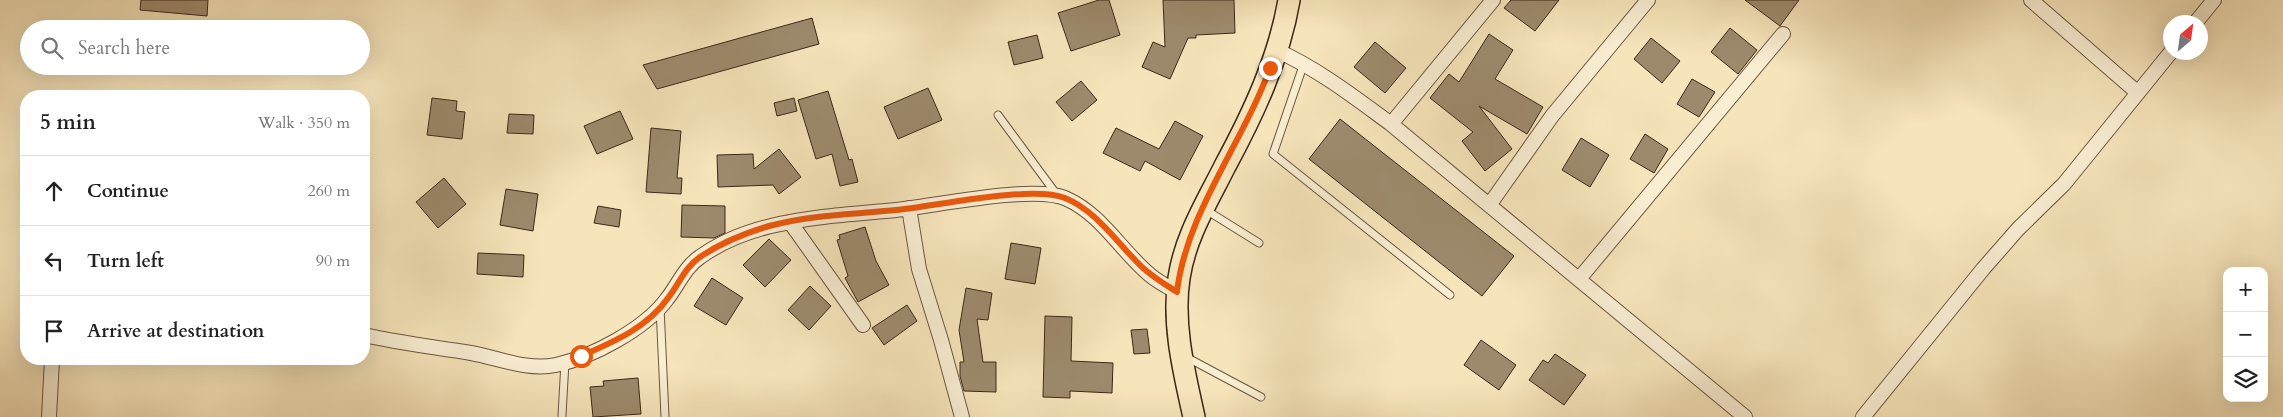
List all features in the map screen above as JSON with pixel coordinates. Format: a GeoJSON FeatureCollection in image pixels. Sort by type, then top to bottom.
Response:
{"type":"FeatureCollection","features":[{"type":"Feature","properties":{"kind":"main road"},"geometry":{"type":"LineString","coordinates":[[1194,417],[1176,310],[1177,292],[1186,250],[1203,208],[1256,105],[1276,50],[1289,0]]}},
{"type":"Feature","properties":{"kind":"street"},"geometry":{"type":"LineString","coordinates":[[1391,124],[1493,0]]}},
{"type":"Feature","properties":{"kind":"street"},"geometry":{"type":"LineString","coordinates":[[1490,204],[1552,116],[1648,0]]}},
{"type":"Feature","properties":{"kind":"street"},"geometry":{"type":"LineString","coordinates":[[2031,0],[2138,92]]}},
{"type":"Feature","properties":{"kind":"street"},"geometry":{"type":"LineString","coordinates":[[2202,15],[2214,0]]}},
{"type":"Feature","properties":{"kind":"street"},"geometry":{"type":"LineString","coordinates":[[1579,279],[1783,34]]}},
{"type":"Feature","properties":{"kind":"street"},"geometry":{"type":"LineString","coordinates":[[1276,50],[1304,63],[1344,89],[1391,124],[1745,417]]}},
{"type":"Feature","properties":{"kind":"street"},"geometry":{"type":"LineString","coordinates":[[1863,417],[1982,269],[2064,184],[2164,60]]}},
{"type":"Feature","properties":{"kind":"street"},"geometry":{"type":"LineString","coordinates":[[370,336],[473,354],[533,367],[556,365],[612,343],[639,327],[660,308],[686,270],[698,258],[740,236],[790,222],[836,214],[909,208],[1016,195],[1057,195],[1079,206],[1095,218],[1152,276],[1177,292]]}},
{"type":"Feature","properties":{"kind":"street"},"geometry":{"type":"LineString","coordinates":[[909,208],[919,269],[962,417]]}},
{"type":"Feature","properties":{"kind":"street"},"geometry":{"type":"LineString","coordinates":[[790,222],[863,325]]}},
{"type":"Feature","properties":{"kind":"street"},"geometry":{"type":"LineString","coordinates":[[49,417],[52,365]]}},
{"type":"Feature","properties":{"kind":"lane"},"geometry":{"type":"LineString","coordinates":[[1304,63],[1273,154],[1450,294]]}},
{"type":"Feature","properties":{"kind":"lane"},"geometry":{"type":"LineString","coordinates":[[998,115],[1057,195]]}},
{"type":"Feature","properties":{"kind":"lane"},"geometry":{"type":"LineString","coordinates":[[1203,208],[1259,243]]}},
{"type":"Feature","properties":{"kind":"lane"},"geometry":{"type":"LineString","coordinates":[[660,308],[665,417]]}},
{"type":"Feature","properties":{"kind":"lane"},"geometry":{"type":"LineString","coordinates":[[1182,354],[1261,398]]}},
{"type":"Feature","properties":{"kind":"lane"},"geometry":{"type":"LineString","coordinates":[[562,415],[565,362]]}},
{"type":"Feature","properties":{"kind":"building"},"geometry":{"type":"Polygon","coordinates":[[[141,0],[208,0],[207,16],[140,10],[141,0]]]}},
{"type":"Feature","properties":{"kind":"building"},"geometry":{"type":"Polygon","coordinates":[[[1099,0],[1109,0],[1120,35],[1071,51],[1058,13],[1099,0]]]}},
{"type":"Feature","properties":{"kind":"building"},"geometry":{"type":"Polygon","coordinates":[[[1163,0],[1234,0],[1235,33],[1196,35],[1196,38],[1188,38],[1170,79],[1142,67],[1153,42],[1165,47],[1163,0]]]}},
{"type":"Feature","properties":{"kind":"building"},"geometry":{"type":"Polygon","coordinates":[[[1511,0],[1559,0],[1535,31],[1504,8],[1511,0]]]}},
{"type":"Feature","properties":{"kind":"building"},"geometry":{"type":"Polygon","coordinates":[[[1745,0],[1799,0],[1780,26],[1745,0]]]}},
{"type":"Feature","properties":{"kind":"building"},"geometry":{"type":"Polygon","coordinates":[[[812,18],[819,44],[657,89],[643,65],[812,18]]]}},
{"type":"Feature","properties":{"kind":"building"},"geometry":{"type":"Polygon","coordinates":[[[1730,28],[1757,50],[1738,74],[1711,52],[1730,28]]]}},
{"type":"Feature","properties":{"kind":"building"},"geometry":{"type":"Polygon","coordinates":[[[1489,34],[1513,50],[1495,79],[1543,107],[1527,134],[1479,106],[1512,149],[1485,171],[1462,141],[1473,132],[1430,98],[1449,74],[1459,82],[1489,34]]]}},
{"type":"Feature","properties":{"kind":"building"},"geometry":{"type":"Polygon","coordinates":[[[1037,35],[1043,58],[1014,65],[1008,42],[1037,35]]]}},
{"type":"Feature","properties":{"kind":"building"},"geometry":{"type":"Polygon","coordinates":[[[1651,38],[1680,61],[1662,83],[1634,59],[1651,38]]]}},
{"type":"Feature","properties":{"kind":"building"},"geometry":{"type":"Polygon","coordinates":[[[1375,42],[1406,68],[1385,93],[1354,67],[1375,42]]]}},
{"type":"Feature","properties":{"kind":"building"},"geometry":{"type":"Polygon","coordinates":[[[1692,79],[1715,92],[1699,117],[1677,104],[1692,79]]]}},
{"type":"Feature","properties":{"kind":"building"},"geometry":{"type":"Polygon","coordinates":[[[1081,81],[1097,100],[1072,121],[1056,102],[1081,81]]]}},
{"type":"Feature","properties":{"kind":"building"},"geometry":{"type":"Polygon","coordinates":[[[928,88],[942,120],[898,139],[884,107],[928,88]]]}},
{"type":"Feature","properties":{"kind":"building"},"geometry":{"type":"Polygon","coordinates":[[[828,91],[849,160],[852,159],[858,182],[840,186],[832,154],[816,159],[798,100],[828,91]]]}},
{"type":"Feature","properties":{"kind":"building"},"geometry":{"type":"Polygon","coordinates":[[[432,98],[457,101],[456,111],[465,112],[462,139],[427,135],[432,98]]]}},
{"type":"Feature","properties":{"kind":"building"},"geometry":{"type":"Polygon","coordinates":[[[794,98],[797,111],[777,116],[774,103],[794,98]]]}},
{"type":"Feature","properties":{"kind":"building"},"geometry":{"type":"Polygon","coordinates":[[[620,111],[633,139],[597,154],[584,126],[620,111]]]}},
{"type":"Feature","properties":{"kind":"building"},"geometry":{"type":"Polygon","coordinates":[[[509,114],[534,115],[533,134],[507,133],[509,114]]]}},
{"type":"Feature","properties":{"kind":"building"},"geometry":{"type":"Polygon","coordinates":[[[1340,119],[1514,256],[1482,296],[1309,159],[1340,119]]]}},
{"type":"Feature","properties":{"kind":"building"},"geometry":{"type":"Polygon","coordinates":[[[1175,121],[1203,136],[1180,180],[1145,161],[1140,171],[1103,153],[1116,128],[1159,149],[1175,121]]]}},
{"type":"Feature","properties":{"kind":"building"},"geometry":{"type":"Polygon","coordinates":[[[651,128],[681,131],[677,178],[682,178],[681,194],[646,192],[651,128]]]}},
{"type":"Feature","properties":{"kind":"building"},"geometry":{"type":"Polygon","coordinates":[[[1645,134],[1668,149],[1654,173],[1630,159],[1645,134]]]}},
{"type":"Feature","properties":{"kind":"building"},"geometry":{"type":"Polygon","coordinates":[[[1581,138],[1609,155],[1590,187],[1562,170],[1581,138]]]}},
{"type":"Feature","properties":{"kind":"building"},"geometry":{"type":"Polygon","coordinates":[[[779,149],[801,177],[779,194],[773,185],[718,187],[717,155],[753,154],[754,169],[779,149]]]}},
{"type":"Feature","properties":{"kind":"building"},"geometry":{"type":"Polygon","coordinates":[[[444,178],[466,204],[438,228],[416,202],[444,178]]]}},
{"type":"Feature","properties":{"kind":"building"},"geometry":{"type":"Polygon","coordinates":[[[506,189],[538,194],[533,231],[500,225],[506,189]]]}},
{"type":"Feature","properties":{"kind":"building"},"geometry":{"type":"Polygon","coordinates":[[[682,205],[725,206],[725,233],[714,238],[681,237],[682,205]]]}},
{"type":"Feature","properties":{"kind":"building"},"geometry":{"type":"Polygon","coordinates":[[[598,206],[621,210],[619,227],[594,223],[598,206]]]}},
{"type":"Feature","properties":{"kind":"building"},"geometry":{"type":"Polygon","coordinates":[[[865,227],[876,261],[889,285],[858,302],[845,278],[848,276],[837,240],[840,239],[839,235],[865,227]]]}},
{"type":"Feature","properties":{"kind":"building"},"geometry":{"type":"Polygon","coordinates":[[[769,239],[791,260],[765,287],[743,265],[769,239]]]}},
{"type":"Feature","properties":{"kind":"building"},"geometry":{"type":"Polygon","coordinates":[[[1011,243],[1041,248],[1035,284],[1005,279],[1011,243]]]}},
{"type":"Feature","properties":{"kind":"building"},"geometry":{"type":"Polygon","coordinates":[[[478,253],[524,255],[523,277],[477,274],[478,253]]]}},
{"type":"Feature","properties":{"kind":"building"},"geometry":{"type":"Polygon","coordinates":[[[712,278],[743,298],[726,325],[694,306],[712,278]]]}},
{"type":"Feature","properties":{"kind":"building"},"geometry":{"type":"Polygon","coordinates":[[[810,286],[831,306],[809,330],[788,310],[810,286]]]}},
{"type":"Feature","properties":{"kind":"building"},"geometry":{"type":"Polygon","coordinates":[[[966,288],[992,293],[988,320],[977,319],[983,362],[996,362],[996,392],[964,391],[960,376],[960,362],[964,362],[959,330],[966,288]]]}},
{"type":"Feature","properties":{"kind":"building"},"geometry":{"type":"Polygon","coordinates":[[[907,305],[917,321],[884,345],[872,328],[907,305]]]}},
{"type":"Feature","properties":{"kind":"building"},"geometry":{"type":"Polygon","coordinates":[[[1045,316],[1072,317],[1071,361],[1113,363],[1112,393],[1070,391],[1070,398],[1043,397],[1045,316]]]}},
{"type":"Feature","properties":{"kind":"building"},"geometry":{"type":"Polygon","coordinates":[[[1147,329],[1150,353],[1134,354],[1131,330],[1147,329]]]}},
{"type":"Feature","properties":{"kind":"building"},"geometry":{"type":"Polygon","coordinates":[[[1481,340],[1516,365],[1499,390],[1464,365],[1481,340]]]}},
{"type":"Feature","properties":{"kind":"building"},"geometry":{"type":"Polygon","coordinates":[[[1555,354],[1586,375],[1564,405],[1529,380],[1543,360],[1548,363],[1555,354]]]}},
{"type":"Feature","properties":{"kind":"building"},"geometry":{"type":"Polygon","coordinates":[[[638,378],[641,414],[593,417],[590,387],[604,386],[603,381],[638,378]]]}},
{"type":"Feature","properties":{"kind":"route"},"geometry":{"type":"LineString","coordinates":[[581,356],[612,343],[639,327],[657,312],[668,299],[686,270],[698,258],[714,248],[740,236],[770,226],[836,214],[895,210],[1016,195],[1057,195],[1079,206],[1095,218],[1152,276],[1177,292],[1182,263],[1193,229],[1240,138],[1262,91],[1270,68]]}}]}
